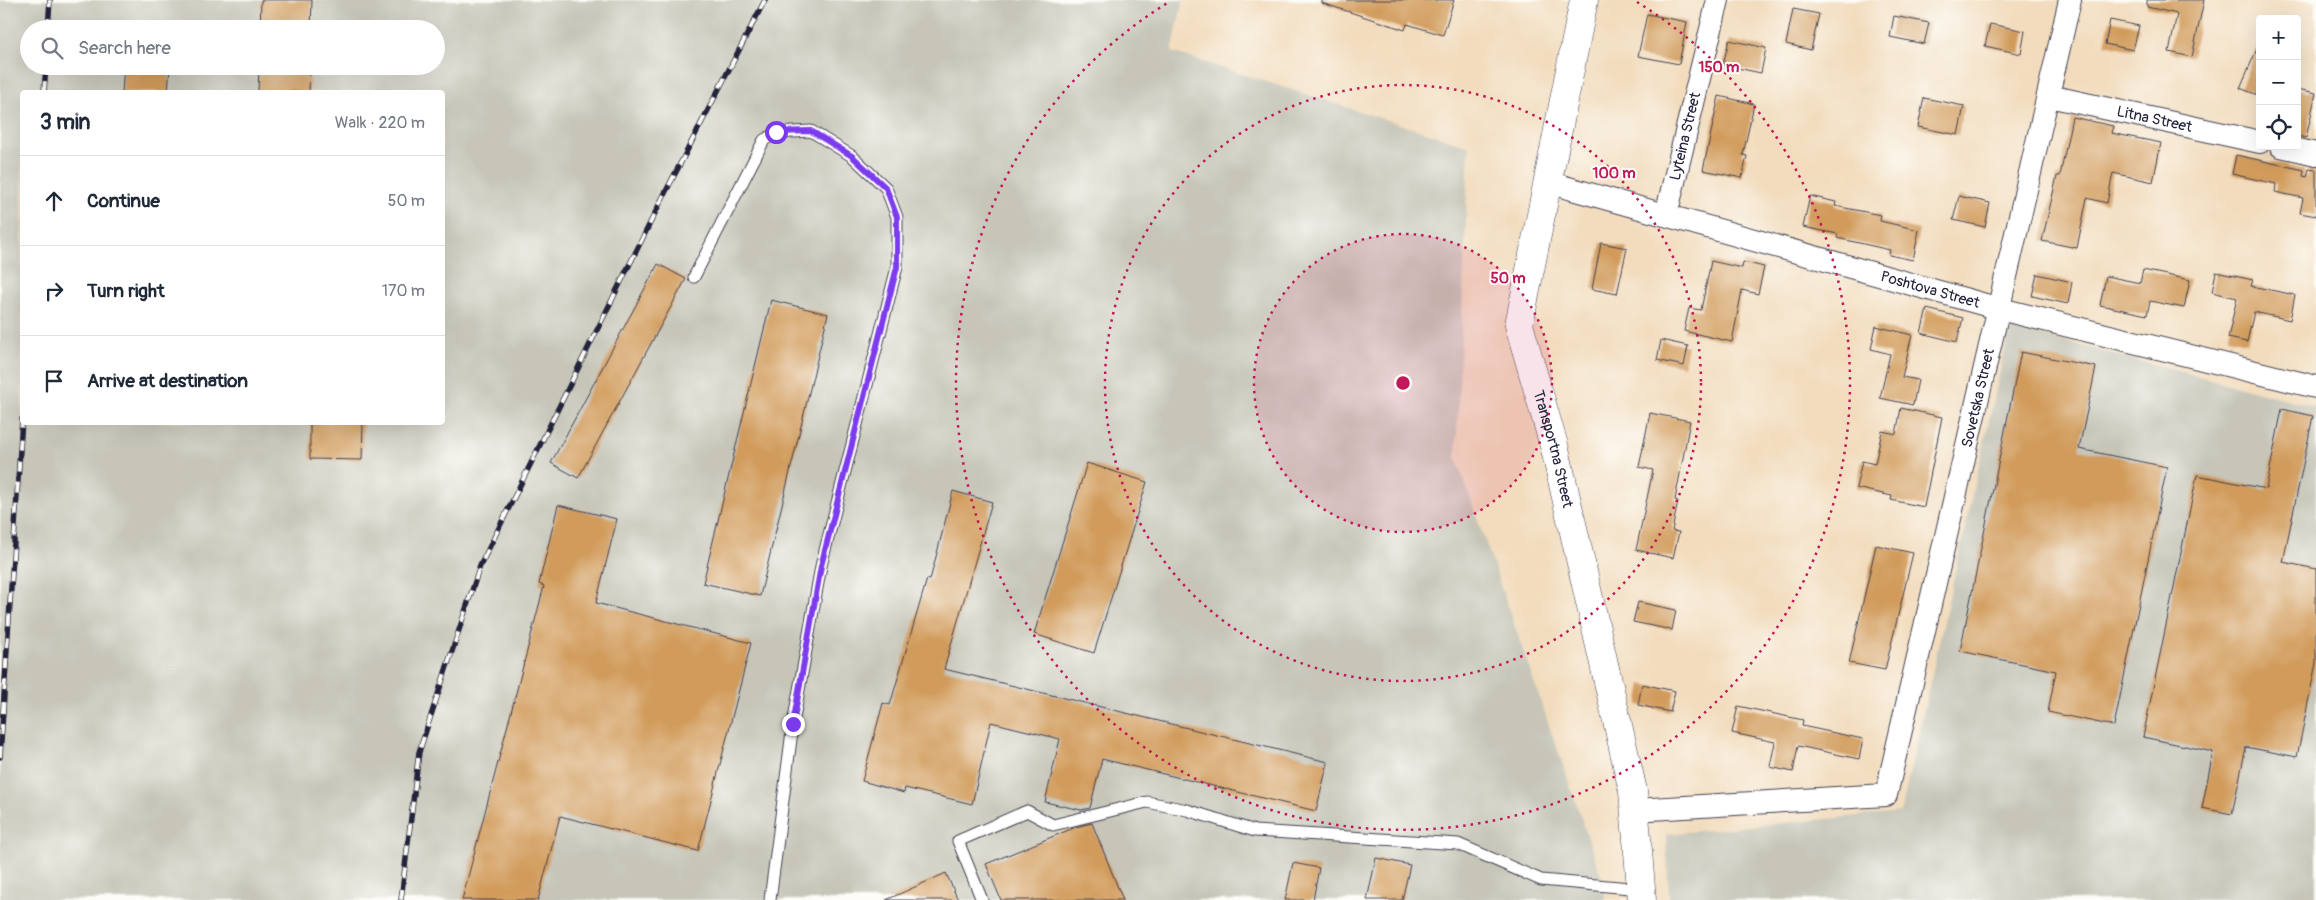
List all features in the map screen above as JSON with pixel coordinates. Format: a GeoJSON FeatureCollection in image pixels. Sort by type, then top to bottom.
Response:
{"type":"FeatureCollection","features":[{"type":"Feature","properties":{"kind":"street","name":"Transportna Street"},"geometry":{"type":"LineString","coordinates":[[1584,0],[1519,325],[1555,449],[1632,791],[1642,894]]}},
{"type":"Feature","properties":{"kind":"street","name":"Lyteina Street"},"geometry":{"type":"LineString","coordinates":[[1666,215],[1718,0]]}},
{"type":"Feature","properties":{"kind":"street","name":"Sovetska Street"},"geometry":{"type":"LineString","coordinates":[[1634,810],[1886,795],[2070,0]]}},
{"type":"Feature","properties":{"kind":"street","name":"Litna Street"},"geometry":{"type":"LineString","coordinates":[[2049,96],[2256,141]]}},
{"type":"Feature","properties":{"kind":"street"},"geometry":{"type":"LineString","coordinates":[[2298,150],[2316,154]]}},
{"type":"Feature","properties":{"kind":"street","name":"Poshtova Street"},"geometry":{"type":"LineString","coordinates":[[1547,182],[2000,309],[2316,387]]}},
{"type":"Feature","properties":{"kind":"lane"},"geometry":{"type":"LineString","coordinates":[[694,277],[764,140],[776,132],[811,131],[852,156],[886,188],[897,217],[897,267],[820,575],[793,724],[770,900]]}},
{"type":"Feature","properties":{"kind":"lane"},"geometry":{"type":"LineString","coordinates":[[982,900],[958,841],[1027,811],[1053,825],[1147,802],[1187,810],[1255,831],[1458,844],[1542,880],[1642,894]]}},
{"type":"Feature","properties":{"kind":"shaded area"},"geometry":{"type":"Polygon","coordinates":[[[0,0],[1183,0],[1172,52],[1469,146],[1456,457],[1603,881],[1605,900],[0,900],[0,0]]]}},
{"type":"Feature","properties":{"kind":"shaded area"},"geometry":{"type":"Polygon","coordinates":[[[2010,327],[2316,407],[2316,900],[1669,900],[1666,834],[1901,812],[2010,327]]]}},
{"type":"Feature","properties":{"kind":"building"},"geometry":{"type":"Polygon","coordinates":[[[261,0],[312,0],[311,20],[260,20],[261,0]]]}},
{"type":"Feature","properties":{"kind":"building"},"geometry":{"type":"Polygon","coordinates":[[[1322,0],[1454,0],[1443,35],[1407,24],[1405,30],[1322,3],[1322,0]]]}},
{"type":"Feature","properties":{"kind":"building"},"geometry":{"type":"Polygon","coordinates":[[[2147,0],[2204,0],[2192,57],[2169,52],[2177,14],[2147,7],[2147,0]]]}},
{"type":"Feature","properties":{"kind":"building"},"geometry":{"type":"Polygon","coordinates":[[[1793,9],[1819,14],[1811,50],[1786,44],[1793,9]]]}},
{"type":"Feature","properties":{"kind":"building"},"geometry":{"type":"Polygon","coordinates":[[[1647,14],[1687,22],[1679,64],[1638,56],[1647,14]]]}},
{"type":"Feature","properties":{"kind":"building"},"geometry":{"type":"Polygon","coordinates":[[[1894,16],[1929,23],[1924,44],[1890,37],[1894,16]]]}},
{"type":"Feature","properties":{"kind":"building"},"geometry":{"type":"Polygon","coordinates":[[[2110,20],[2139,26],[2133,50],[2105,44],[2110,20]]]}},
{"type":"Feature","properties":{"kind":"building"},"geometry":{"type":"Polygon","coordinates":[[[1990,24],[2025,31],[2021,54],[1985,46],[1990,24]]]}},
{"type":"Feature","properties":{"kind":"building"},"geometry":{"type":"Polygon","coordinates":[[[1729,40],[1766,48],[1761,73],[1723,65],[1729,40]]]}},
{"type":"Feature","properties":{"kind":"building"},"geometry":{"type":"Polygon","coordinates":[[[2256,51],[2256,94],[2240,88],[2256,51]]]}},
{"type":"Feature","properties":{"kind":"building"},"geometry":{"type":"Polygon","coordinates":[[[123,75],[169,75],[168,90],[122,90],[123,75]]]}},
{"type":"Feature","properties":{"kind":"building"},"geometry":{"type":"Polygon","coordinates":[[[259,75],[310,75],[309,90],[258,90],[259,75]]]}},
{"type":"Feature","properties":{"kind":"building"},"geometry":{"type":"Polygon","coordinates":[[[2301,90],[2316,93],[2306,138],[2301,137],[2301,90]]]}},
{"type":"Feature","properties":{"kind":"building"},"geometry":{"type":"Polygon","coordinates":[[[1719,96],[1754,104],[1743,155],[1747,156],[1742,178],[1703,170],[1719,96]]]}},
{"type":"Feature","properties":{"kind":"building"},"geometry":{"type":"Polygon","coordinates":[[[1924,98],[1964,106],[1958,135],[1918,127],[1924,98]]]}},
{"type":"Feature","properties":{"kind":"building"},"geometry":{"type":"Polygon","coordinates":[[[2072,117],[2113,126],[2111,133],[2161,143],[2153,182],[2113,173],[2107,203],[2087,198],[2077,248],[2042,241],[2057,176],[2060,176],[2072,117]]]}},
{"type":"Feature","properties":{"kind":"building"},"geometry":{"type":"Polygon","coordinates":[[[2236,155],[2304,170],[2303,176],[2307,177],[2309,169],[2316,170],[2316,216],[2300,213],[2303,198],[2275,192],[2276,184],[2232,174],[2236,155]]]}},
{"type":"Feature","properties":{"kind":"building"},"geometry":{"type":"Polygon","coordinates":[[[1810,196],[1836,202],[1835,206],[1881,215],[1880,221],[1919,230],[1913,260],[1889,255],[1890,250],[1837,238],[1838,234],[1803,227],[1810,196]]]}},
{"type":"Feature","properties":{"kind":"building"},"geometry":{"type":"Polygon","coordinates":[[[1959,196],[1990,203],[1985,227],[1953,220],[1959,196]]]}},
{"type":"Feature","properties":{"kind":"building"},"geometry":{"type":"Polygon","coordinates":[[[1601,243],[1627,248],[1617,294],[1592,289],[1601,243]]]}},
{"type":"Feature","properties":{"kind":"building"},"geometry":{"type":"Polygon","coordinates":[[[1711,261],[1742,268],[1743,262],[1764,267],[1758,294],[1742,290],[1732,342],[1684,331],[1689,308],[1701,310],[1711,261]]]}},
{"type":"Feature","properties":{"kind":"building"},"geometry":{"type":"Polygon","coordinates":[[[658,264],[686,279],[578,478],[551,463],[658,264]]]}},
{"type":"Feature","properties":{"kind":"building"},"geometry":{"type":"Polygon","coordinates":[[[2143,270],[2190,280],[2184,308],[2150,301],[2147,315],[2100,305],[2106,276],[2140,283],[2143,270]]]}},
{"type":"Feature","properties":{"kind":"building"},"geometry":{"type":"Polygon","coordinates":[[[2216,272],[2253,280],[2251,286],[2295,295],[2290,320],[2254,312],[2247,342],[2228,338],[2237,298],[2212,292],[2216,272]]]}},
{"type":"Feature","properties":{"kind":"building"},"geometry":{"type":"Polygon","coordinates":[[[2037,274],[2072,282],[2068,304],[2032,296],[2037,274]]]}},
{"type":"Feature","properties":{"kind":"building"},"geometry":{"type":"Polygon","coordinates":[[[771,300],[828,314],[760,596],[703,583],[771,300]]]}},
{"type":"Feature","properties":{"kind":"building"},"geometry":{"type":"Polygon","coordinates":[[[1927,309],[1963,318],[1957,342],[1921,333],[1927,309]]]}},
{"type":"Feature","properties":{"kind":"building"},"geometry":{"type":"Polygon","coordinates":[[[1876,326],[1912,335],[1902,377],[1918,380],[1913,405],[1880,398],[1890,354],[1871,349],[1876,326]]]}},
{"type":"Feature","properties":{"kind":"building"},"geometry":{"type":"Polygon","coordinates":[[[1661,340],[1688,346],[1684,366],[1657,360],[1661,340]]]}},
{"type":"Feature","properties":{"kind":"building"},"geometry":{"type":"Polygon","coordinates":[[[2021,352],[2096,367],[2079,449],[2167,467],[2114,726],[2048,712],[2056,671],[1960,651],[2021,352]]]}},
{"type":"Feature","properties":{"kind":"building"},"geometry":{"type":"Polygon","coordinates":[[[1901,408],[1942,417],[1924,507],[1891,500],[1892,496],[1856,488],[1862,461],[1875,464],[1882,431],[1896,434],[1901,408]]]}},
{"type":"Feature","properties":{"kind":"building"},"geometry":{"type":"Polygon","coordinates":[[[2282,409],[2313,416],[2283,562],[2316,569],[2316,663],[2297,757],[2246,747],[2232,814],[2202,808],[2213,752],[2143,737],[2197,475],[2266,489],[2282,409]]]}},
{"type":"Feature","properties":{"kind":"building"},"geometry":{"type":"Polygon","coordinates":[[[1650,413],[1690,421],[1675,500],[1678,501],[1672,531],[1679,532],[1673,558],[1636,550],[1653,470],[1639,467],[1650,413]]]}},
{"type":"Feature","properties":{"kind":"building"},"geometry":{"type":"Polygon","coordinates":[[[310,425],[363,425],[362,460],[310,459],[310,425]]]}},
{"type":"Feature","properties":{"kind":"building"},"geometry":{"type":"Polygon","coordinates":[[[1087,463],[1147,482],[1094,653],[1034,634],[1087,463]]]}},
{"type":"Feature","properties":{"kind":"building"},"geometry":{"type":"Polygon","coordinates":[[[953,491],[992,502],[944,669],[1328,762],[1316,811],[1102,759],[1090,808],[1081,810],[1045,802],[1060,739],[991,722],[972,804],[905,788],[904,793],[862,781],[883,703],[890,705],[927,579],[930,580],[953,491]]]}},
{"type":"Feature","properties":{"kind":"building"},"geometry":{"type":"Polygon","coordinates":[[[558,505],[617,519],[596,603],[751,643],[698,851],[560,816],[538,900],[462,900],[544,586],[539,584],[558,505]]]}},
{"type":"Feature","properties":{"kind":"building"},"geometry":{"type":"Polygon","coordinates":[[[1876,545],[1913,553],[1885,670],[1849,663],[1876,545]]]}},
{"type":"Feature","properties":{"kind":"building"},"geometry":{"type":"Polygon","coordinates":[[[1638,602],[1676,610],[1672,630],[1633,622],[1638,602]]]}},
{"type":"Feature","properties":{"kind":"building"},"geometry":{"type":"Polygon","coordinates":[[[1642,684],[1675,691],[1670,712],[1638,705],[1642,684]]]}},
{"type":"Feature","properties":{"kind":"building"},"geometry":{"type":"Polygon","coordinates":[[[1738,706],[1803,720],[1802,726],[1863,739],[1859,759],[1798,746],[1793,772],[1770,767],[1775,742],[1732,733],[1738,706]]]}},
{"type":"Feature","properties":{"kind":"building"},"geometry":{"type":"Polygon","coordinates":[[[1092,823],[1123,900],[1001,900],[986,864],[1076,827],[1092,823]]]}},
{"type":"Feature","properties":{"kind":"building"},"geometry":{"type":"Polygon","coordinates":[[[1376,858],[1410,865],[1402,900],[1367,900],[1376,858]]]}},
{"type":"Feature","properties":{"kind":"building"},"geometry":{"type":"Polygon","coordinates":[[[1293,863],[1319,868],[1313,900],[1285,900],[1293,863]]]}},
{"type":"Feature","properties":{"kind":"building"},"geometry":{"type":"Polygon","coordinates":[[[946,873],[958,900],[886,900],[946,873]]]}},
{"type":"Feature","properties":{"kind":"railway"},"geometry":{"type":"LineString","coordinates":[[49,20],[50,0]]}},
{"type":"Feature","properties":{"kind":"railway"},"geometry":{"type":"LineString","coordinates":[[401,900],[419,752],[480,566],[663,197],[765,0]]}},
{"type":"Feature","properties":{"kind":"railway"},"geometry":{"type":"LineString","coordinates":[[44,90],[45,75]]}},
{"type":"Feature","properties":{"kind":"railway"},"geometry":{"type":"LineString","coordinates":[[0,757],[22,425]]}},
{"type":"Feature","properties":{"kind":"route"},"geometry":{"type":"LineString","coordinates":[[776,132],[811,131],[852,156],[886,188],[897,217],[897,267],[821,566],[793,724]]}}]}
